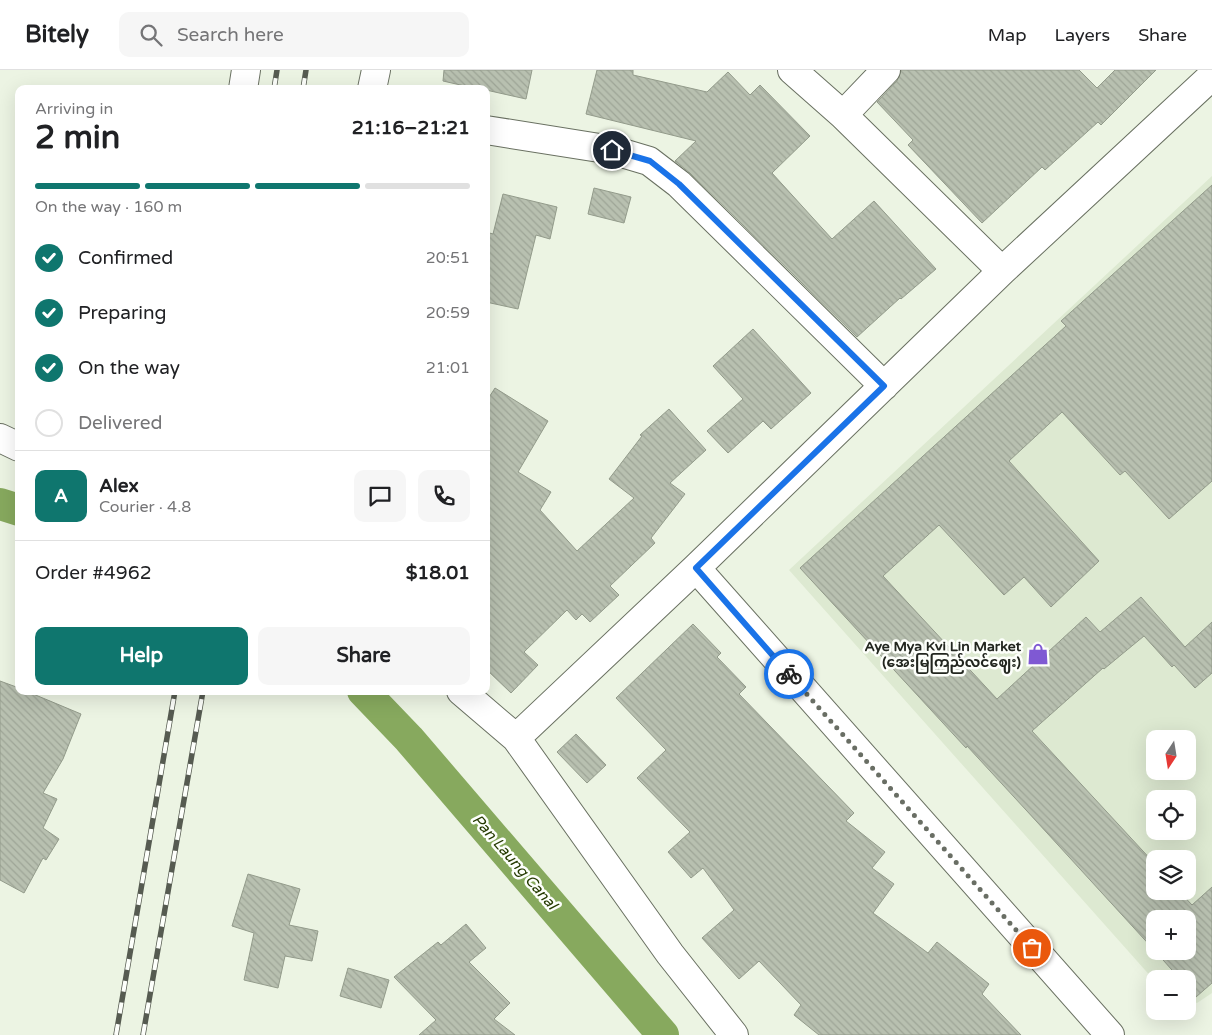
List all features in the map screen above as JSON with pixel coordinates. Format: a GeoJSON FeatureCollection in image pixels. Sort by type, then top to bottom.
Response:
{"type":"FeatureCollection","features":[{"type":"Feature","properties":{"kind":"street"},"geometry":{"type":"LineString","coordinates":[[244,85],[246,70]]}},
{"type":"Feature","properties":{"kind":"street"},"geometry":{"type":"LineString","coordinates":[[373,85],[376,70]]}},
{"type":"Feature","properties":{"kind":"street"},"geometry":{"type":"LineString","coordinates":[[792,70],[843,115],[1002,271]]}},
{"type":"Feature","properties":{"kind":"street"},"geometry":{"type":"LineString","coordinates":[[843,115],[886,70]]}},
{"type":"Feature","properties":{"kind":"street"},"geometry":{"type":"LineString","coordinates":[[516,738],[696,568],[1002,271],[1212,76]]}},
{"type":"Feature","properties":{"kind":"street"},"geometry":{"type":"LineString","coordinates":[[490,131],[612,150],[650,161],[679,184],[884,386]]}},
{"type":"Feature","properties":{"kind":"street"},"geometry":{"type":"LineString","coordinates":[[0,438],[15,445]]}},
{"type":"Feature","properties":{"kind":"street"},"geometry":{"type":"LineString","coordinates":[[696,568],[1110,1035]]}},
{"type":"Feature","properties":{"kind":"street"},"geometry":{"type":"LineString","coordinates":[[466,695],[516,738],[670,954],[734,1035]]}},
{"type":"Feature","properties":{"kind":"shaded area","name":"Aye Mya Kyi Lin Market (အေးမြကြည်လင်ဈေး)"},"geometry":{"type":"Polygon","coordinates":[[[1212,176],[1212,993],[1196,1002],[1196,970],[1146,971],[789,570],[1212,176]]]}},
{"type":"Feature","properties":{"kind":"building"},"geometry":{"type":"Polygon","coordinates":[[[444,70],[532,70],[526,99],[490,91],[490,85],[460,85],[443,81],[444,70]]]}},
{"type":"Feature","properties":{"kind":"building"},"geometry":{"type":"Polygon","coordinates":[[[597,70],[633,70],[633,75],[707,92],[728,72],[750,95],[760,85],[810,136],[772,173],[832,239],[874,201],[936,269],[900,298],[857,337],[690,173],[675,161],[696,141],[586,114],[597,70]]]}},
{"type":"Feature","properties":{"kind":"building"},"geometry":{"type":"Polygon","coordinates":[[[901,70],[1079,70],[1097,88],[1115,70],[1156,70],[1101,125],[1098,122],[1045,170],[1042,167],[982,223],[908,145],[913,140],[877,102],[897,81],[901,70]]]}},
{"type":"Feature","properties":{"kind":"building"},"geometry":{"type":"Polygon","coordinates":[[[1212,185],[1212,481],[1169,519],[1125,471],[1120,475],[1062,412],[1009,461],[1099,561],[1051,607],[1024,577],[1004,595],[939,525],[883,576],[997,699],[1086,617],[1100,632],[1141,597],[1185,647],[1212,622],[1212,673],[1195,688],[1174,665],[1172,667],[1144,636],[1103,668],[1032,731],[1146,854],[1146,900],[1187,900],[1192,905],[1212,887],[1212,983],[1196,997],[1196,970],[1172,970],[1163,960],[1196,960],[1196,910],[1146,910],[1146,941],[800,568],[1066,326],[1061,321],[1212,185]]]}},
{"type":"Feature","properties":{"kind":"building"},"geometry":{"type":"Polygon","coordinates":[[[594,188],[631,197],[624,223],[588,214],[594,188]]]}},
{"type":"Feature","properties":{"kind":"building"},"geometry":{"type":"Polygon","coordinates":[[[503,194],[557,207],[550,239],[536,235],[518,309],[490,303],[490,233],[493,234],[503,194]]]}},
{"type":"Feature","properties":{"kind":"building"},"geometry":{"type":"Polygon","coordinates":[[[753,329],[811,393],[771,429],[763,421],[728,453],[707,431],[743,399],[713,366],[753,329]]]}},
{"type":"Feature","properties":{"kind":"building"},"geometry":{"type":"Polygon","coordinates":[[[495,388],[548,421],[518,472],[551,492],[540,510],[577,551],[634,498],[609,479],[642,436],[640,435],[669,409],[706,450],[670,483],[685,494],[651,538],[655,543],[610,586],[619,595],[590,622],[582,614],[576,620],[567,610],[524,652],[538,665],[511,693],[490,673],[490,396],[495,388]]]}},
{"type":"Feature","properties":{"kind":"building"},"geometry":{"type":"Polygon","coordinates":[[[693,624],[721,653],[717,657],[746,687],[739,694],[854,813],[846,821],[885,852],[872,868],[894,884],[873,913],[928,953],[937,942],[989,984],[982,994],[1021,1035],[819,1035],[794,1015],[801,1005],[759,961],[739,979],[702,938],[734,910],[703,868],[691,878],[668,852],[690,832],[637,778],[666,750],[616,698],[693,624]]]}},
{"type":"Feature","properties":{"kind":"building"},"geometry":{"type":"Polygon","coordinates":[[[0,681],[15,687],[15,695],[36,695],[81,714],[63,759],[43,793],[57,799],[43,828],[59,839],[46,860],[43,858],[24,893],[0,880],[0,681]]]}},
{"type":"Feature","properties":{"kind":"building"},"geometry":{"type":"Polygon","coordinates":[[[576,734],[606,765],[587,783],[557,752],[576,734]]]}},
{"type":"Feature","properties":{"kind":"building"},"geometry":{"type":"Polygon","coordinates":[[[248,874],[300,889],[289,925],[318,931],[312,961],[285,956],[278,988],[244,980],[254,933],[232,926],[248,874]]]}},
{"type":"Feature","properties":{"kind":"building"},"geometry":{"type":"Polygon","coordinates":[[[466,924],[486,948],[469,962],[510,1003],[494,1019],[515,1035],[419,1035],[436,1020],[394,977],[438,942],[441,945],[466,924]]]}},
{"type":"Feature","properties":{"kind":"building"},"geometry":{"type":"Polygon","coordinates":[[[348,968],[389,980],[381,1008],[340,996],[348,968]]]}},
{"type":"Feature","properties":{"kind":"waterway","name":"Pan Laung Canal"},"geometry":{"type":"LineString","coordinates":[[0,504],[15,509]]}},
{"type":"Feature","properties":{"kind":"waterway","name":"Pan Laung Canal"},"geometry":{"type":"LineString","coordinates":[[367,695],[409,739],[663,1035]]}},
{"type":"Feature","properties":{"kind":"railway"},"geometry":{"type":"LineString","coordinates":[[275,85],[277,70]]}},
{"type":"Feature","properties":{"kind":"railway"},"geometry":{"type":"LineString","coordinates":[[304,85],[306,70]]}},
{"type":"Feature","properties":{"kind":"railway"},"geometry":{"type":"LineString","coordinates":[[116,1035],[174,695]]}},
{"type":"Feature","properties":{"kind":"railway"},"geometry":{"type":"LineString","coordinates":[[143,1035],[202,695]]}},
{"type":"Feature","properties":{"kind":"way so far"},"geometry":{"type":"LineString","coordinates":[[789,674],[1032,948]]}},
{"type":"Feature","properties":{"kind":"place","name":"Aye Mya Kyi Lin Market (အေးမြကြည်လင်ဈေး)"},"geometry":{"type":"Point","coordinates":[1038,654]}},
{"type":"Feature","properties":{"kind":"route"},"geometry":{"type":"LineString","coordinates":[[612,150],[650,161],[679,184],[884,386],[696,568],[789,674]]}}]}
